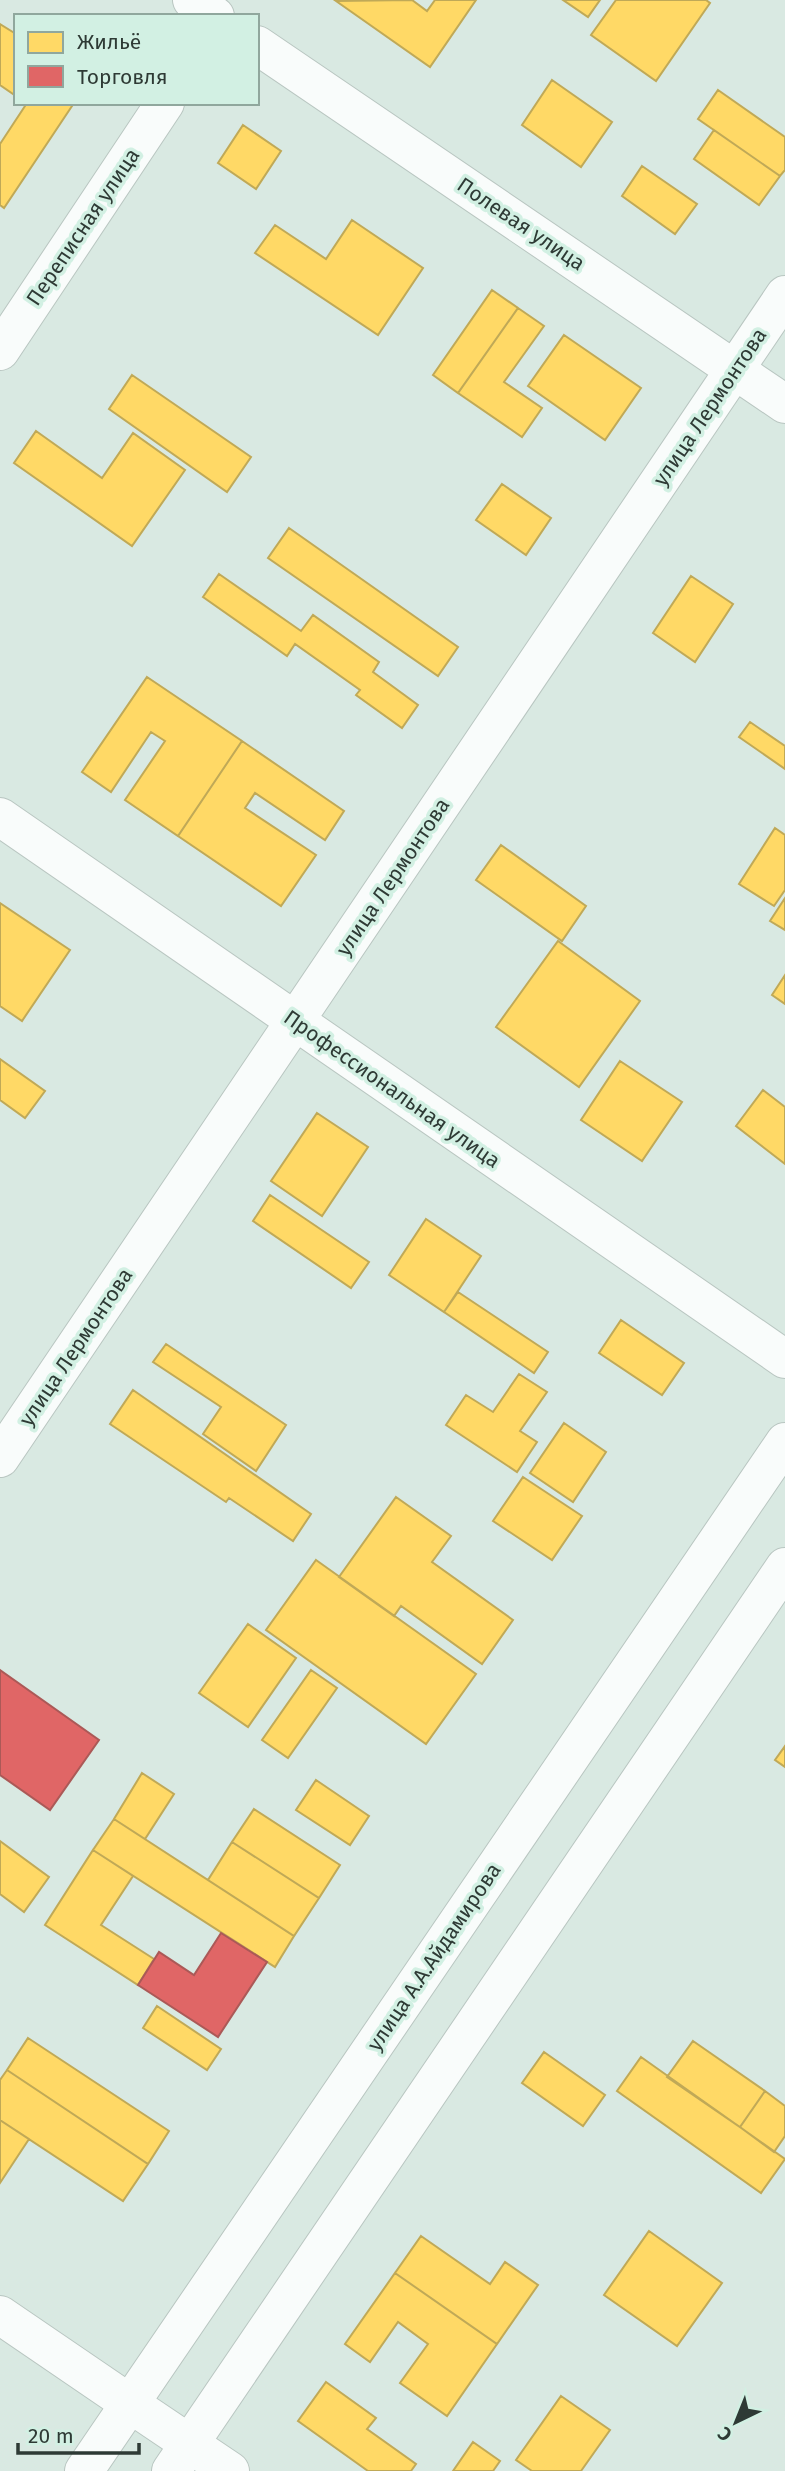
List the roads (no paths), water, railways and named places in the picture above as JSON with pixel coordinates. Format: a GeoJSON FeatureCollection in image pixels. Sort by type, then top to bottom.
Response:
{"type":"FeatureCollection","features":[{"type":"Feature","properties":{"kind":"street"},"geometry":{"type":"LineString","coordinates":[[192,0],[212,14]]}},
{"type":"Feature","properties":{"kind":"street","name":"Полевая улица"},"geometry":{"type":"LineString","coordinates":[[259,45],[785,404]]}},
{"type":"Feature","properties":{"kind":"street","name":"Переписная улица"},"geometry":{"type":"LineString","coordinates":[[0,351],[164,105]]}},
{"type":"Feature","properties":{"kind":"street","name":"улица Лермонтова"},"geometry":{"type":"LineString","coordinates":[[0,1458],[785,295]]}},
{"type":"Feature","properties":{"kind":"street","name":"Профессиональная улица"},"geometry":{"type":"LineString","coordinates":[[0,817],[785,1359]]}},
{"type":"Feature","properties":{"kind":"street","name":"улица А.А.Айдамирова"},"geometry":{"type":"LineString","coordinates":[[83,2471],[785,1442]]}},
{"type":"Feature","properties":{"kind":"street"},"geometry":{"type":"LineString","coordinates":[[180,2457],[785,1567]]}},
{"type":"Feature","properties":{"kind":"street"},"geometry":{"type":"LineString","coordinates":[[0,2315],[129,2403],[180,2457],[230,2471]]}}]}
